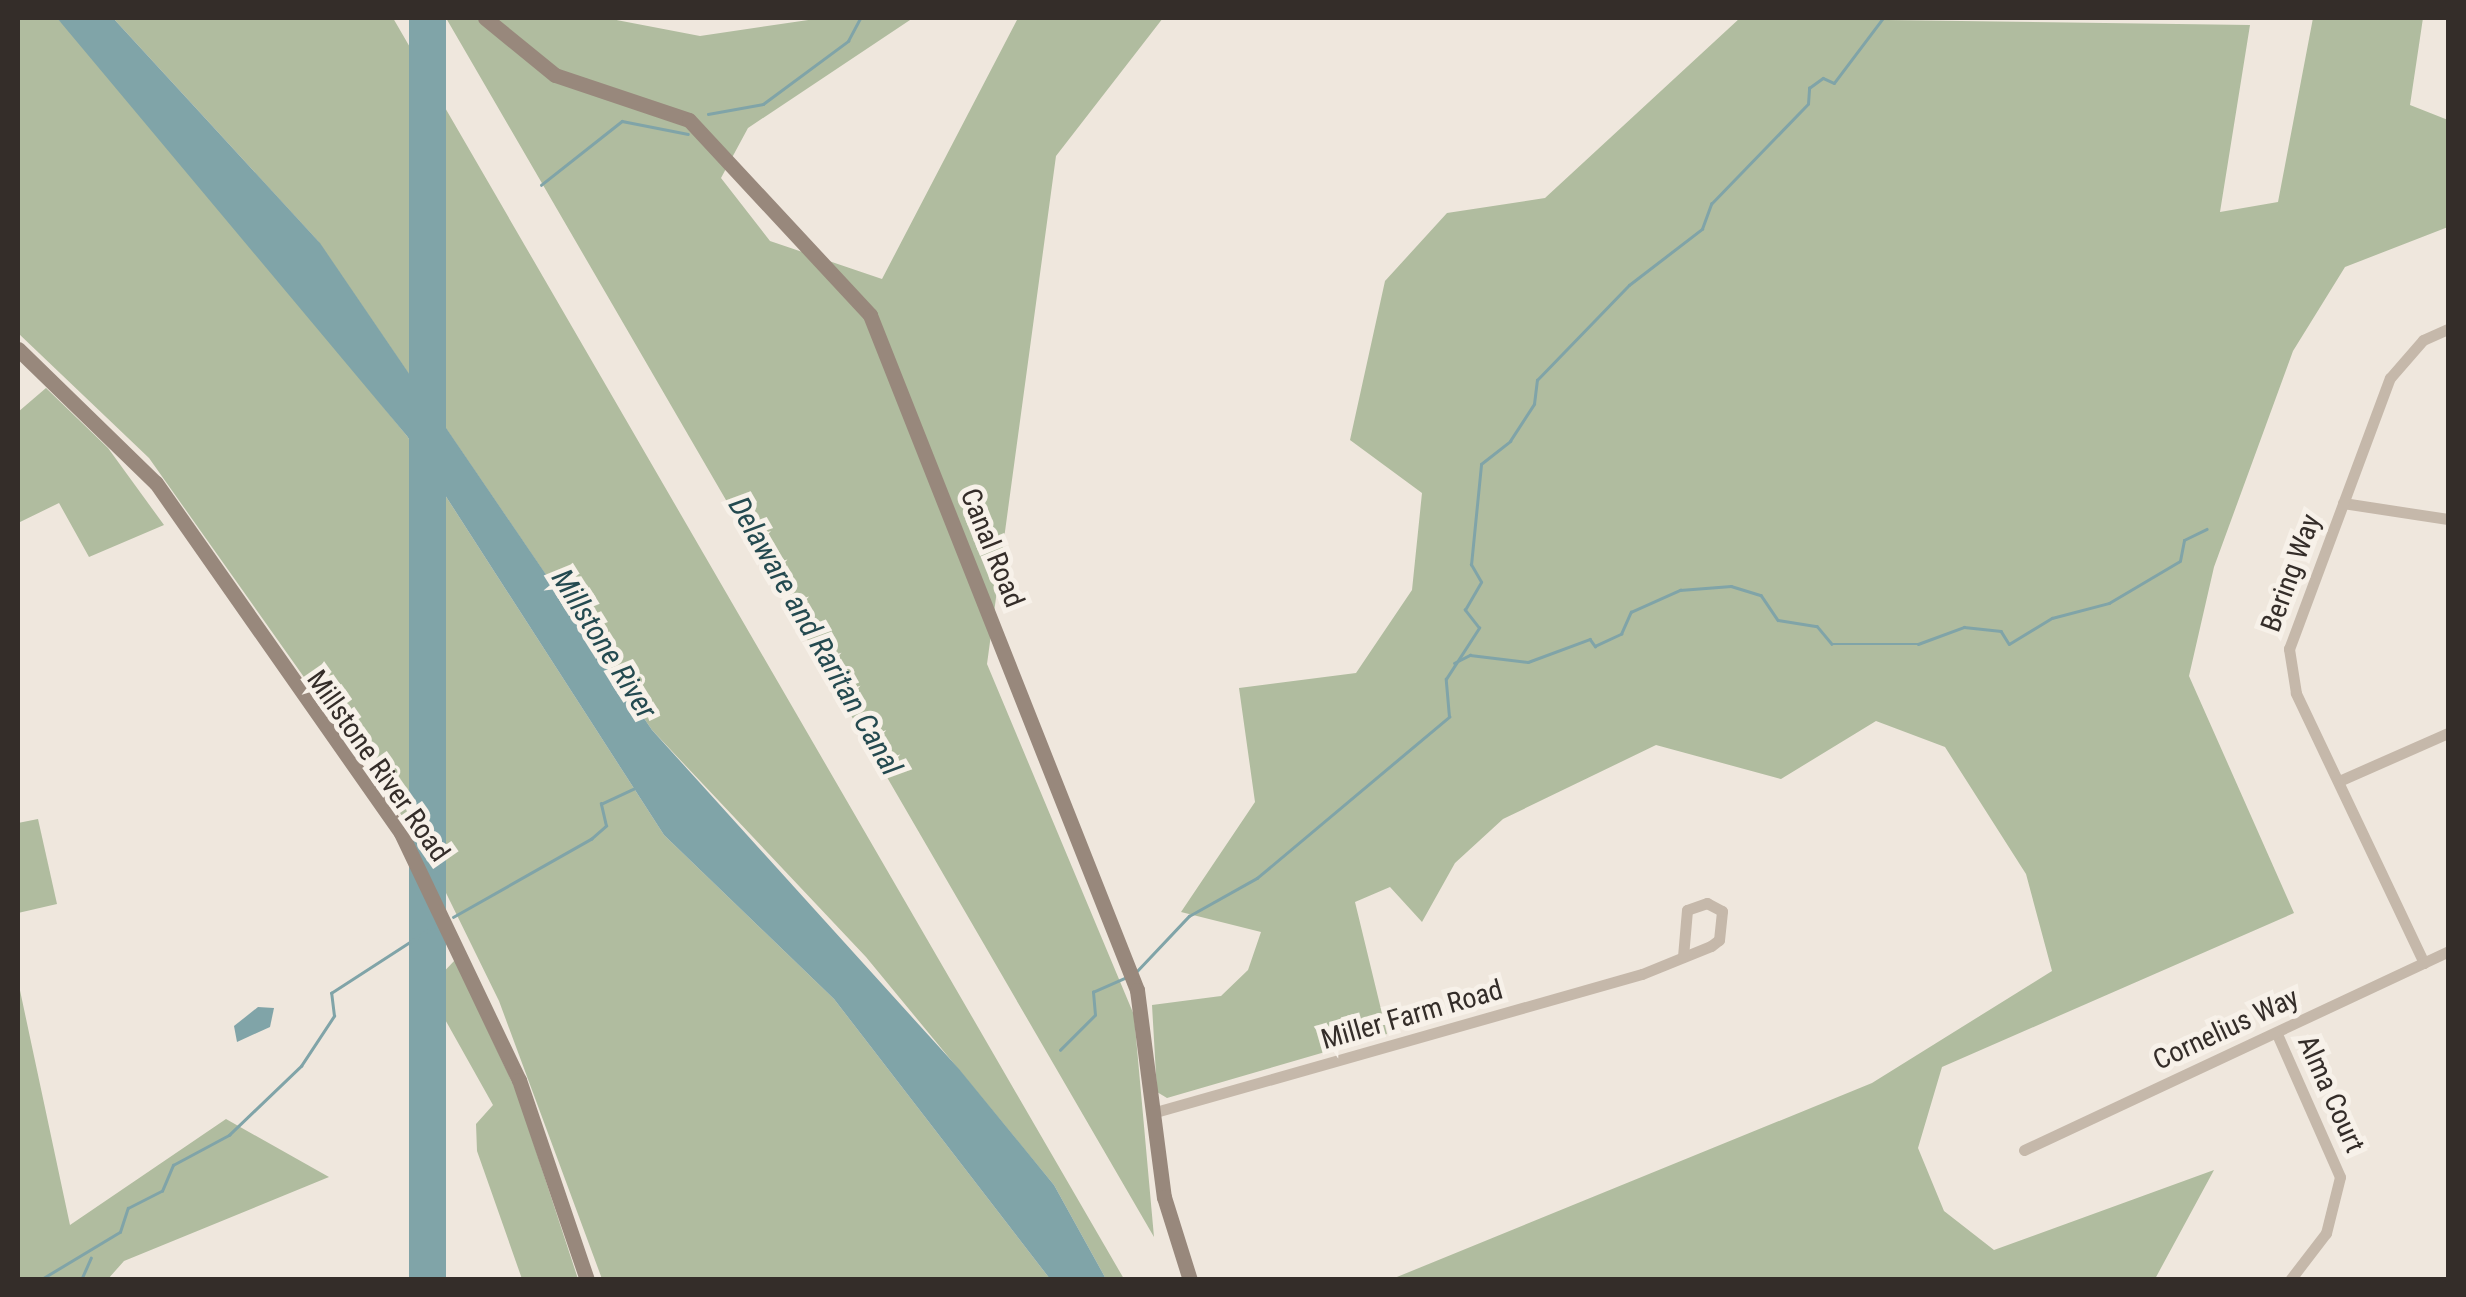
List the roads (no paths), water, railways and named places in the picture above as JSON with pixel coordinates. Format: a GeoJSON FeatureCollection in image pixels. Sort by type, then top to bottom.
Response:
{"type":"FeatureCollection","features":[{"type":"Feature","properties":{"kind":"street","name":"Canal Road"},"geometry":{"type":"LineString","coordinates":[[485,18],[555,75],[689,120],[870,315],[1137,990],[1171,1237],[1190,1280]]}},
{"type":"Feature","properties":{"kind":"street","name":"Bering Way"},"geometry":{"type":"LineString","coordinates":[[2424,963],[2296,692],[2289,649],[2390,378],[2423,340],[2448,329]]}},
{"type":"Feature","properties":{"kind":"street","name":"Millstone River Road"},"geometry":{"type":"LineString","coordinates":[[18,350],[156,482],[401,833],[519,1080],[587,1280]]}},
{"type":"Feature","properties":{"kind":"street"},"geometry":{"type":"LineString","coordinates":[[2343,503],[2448,519]]}},
{"type":"Feature","properties":{"kind":"street"},"geometry":{"type":"LineString","coordinates":[[2339,781],[2448,733]]}},
{"type":"Feature","properties":{"kind":"street","name":"Miller Farm Road"},"geometry":{"type":"LineString","coordinates":[[1152,1113],[1682,957],[1719,940],[1722,911],[1707,903],[1687,910],[1682,957]]}},
{"type":"Feature","properties":{"kind":"street","name":"Cornelius Way"},"geometry":{"type":"LineString","coordinates":[[2024,1150],[2448,951]]}},
{"type":"Feature","properties":{"kind":"street","name":"Alma Court"},"geometry":{"type":"LineString","coordinates":[[2276,1034],[2340,1177],[2326,1233],[2290,1280]]}},
{"type":"Feature","properties":{"kind":"water"},"geometry":{"type":"Polygon","coordinates":[[[57,18],[113,18],[320,243],[652,730],[959,1069],[1054,1185],[1106,1279],[1050,1279],[834,999],[664,835],[407,436],[57,18]]]}},
{"type":"Feature","properties":{"kind":"water"},"geometry":{"type":"Polygon","coordinates":[[[409,18],[446,18],[446,1280],[409,1280],[409,18]]]}},
{"type":"Feature","properties":{"kind":"water"},"geometry":{"type":"Polygon","coordinates":[[[258,1007],[274,1008],[270,1027],[237,1042],[234,1026],[258,1007]]]}},
{"type":"Feature","properties":{"kind":"waterway"},"geometry":{"type":"LineString","coordinates":[[708,114],[763,104],[848,41],[860,18]]}},
{"type":"Feature","properties":{"kind":"waterway"},"geometry":{"type":"LineString","coordinates":[[1136,972],[1189,916],[1257,878],[1449,717],[1446,679],[1479,628],[1465,610],[1481,582],[1471,565],[1481,464],[1510,441],[1534,404],[1537,380],[1629,285],[1702,229],[1711,204],[1808,104],[1809,88],[1823,78],[1834,83],[1883,18]]}},
{"type":"Feature","properties":{"kind":"waterway"},"geometry":{"type":"LineString","coordinates":[[541,185],[622,121],[688,134]]}},
{"type":"Feature","properties":{"kind":"waterway"},"geometry":{"type":"LineString","coordinates":[[1454,663],[1470,655],[1528,662],[1590,639],[1595,646],[1621,634],[1631,612],[1680,590],[1731,586],[1761,595],[1778,620],[1817,626],[1832,644],[1918,644],[1964,627],[2001,631],[2009,644],[2052,618],[2109,603],[2180,561],[2184,540],[2207,529]]}},
{"type":"Feature","properties":{"kind":"waterway"},"geometry":{"type":"LineString","coordinates":[[453,917],[591,839],[606,826],[601,804],[635,788]]}},
{"type":"Feature","properties":{"kind":"waterway"},"geometry":{"type":"LineString","coordinates":[[40,1280],[120,1232],[128,1208],[162,1191],[173,1165],[229,1135],[301,1066],[334,1016],[331,993],[436,925]]}},
{"type":"Feature","properties":{"kind":"waterway"},"geometry":{"type":"LineString","coordinates":[[1060,1050],[1095,1015],[1093,992],[1125,978]]}},
{"type":"Feature","properties":{"kind":"waterway"},"geometry":{"type":"LineString","coordinates":[[81,1280],[91,1258]]}},
{"type":"Feature","properties":{"kind":"water label","name":"Delaware and Raritan Canal"},"geometry":{"type":"Point","coordinates":[815,636]}},
{"type":"Feature","properties":{"kind":"water label","name":"Millstone River"},"geometry":{"type":"Point","coordinates":[604,644]}}]}
